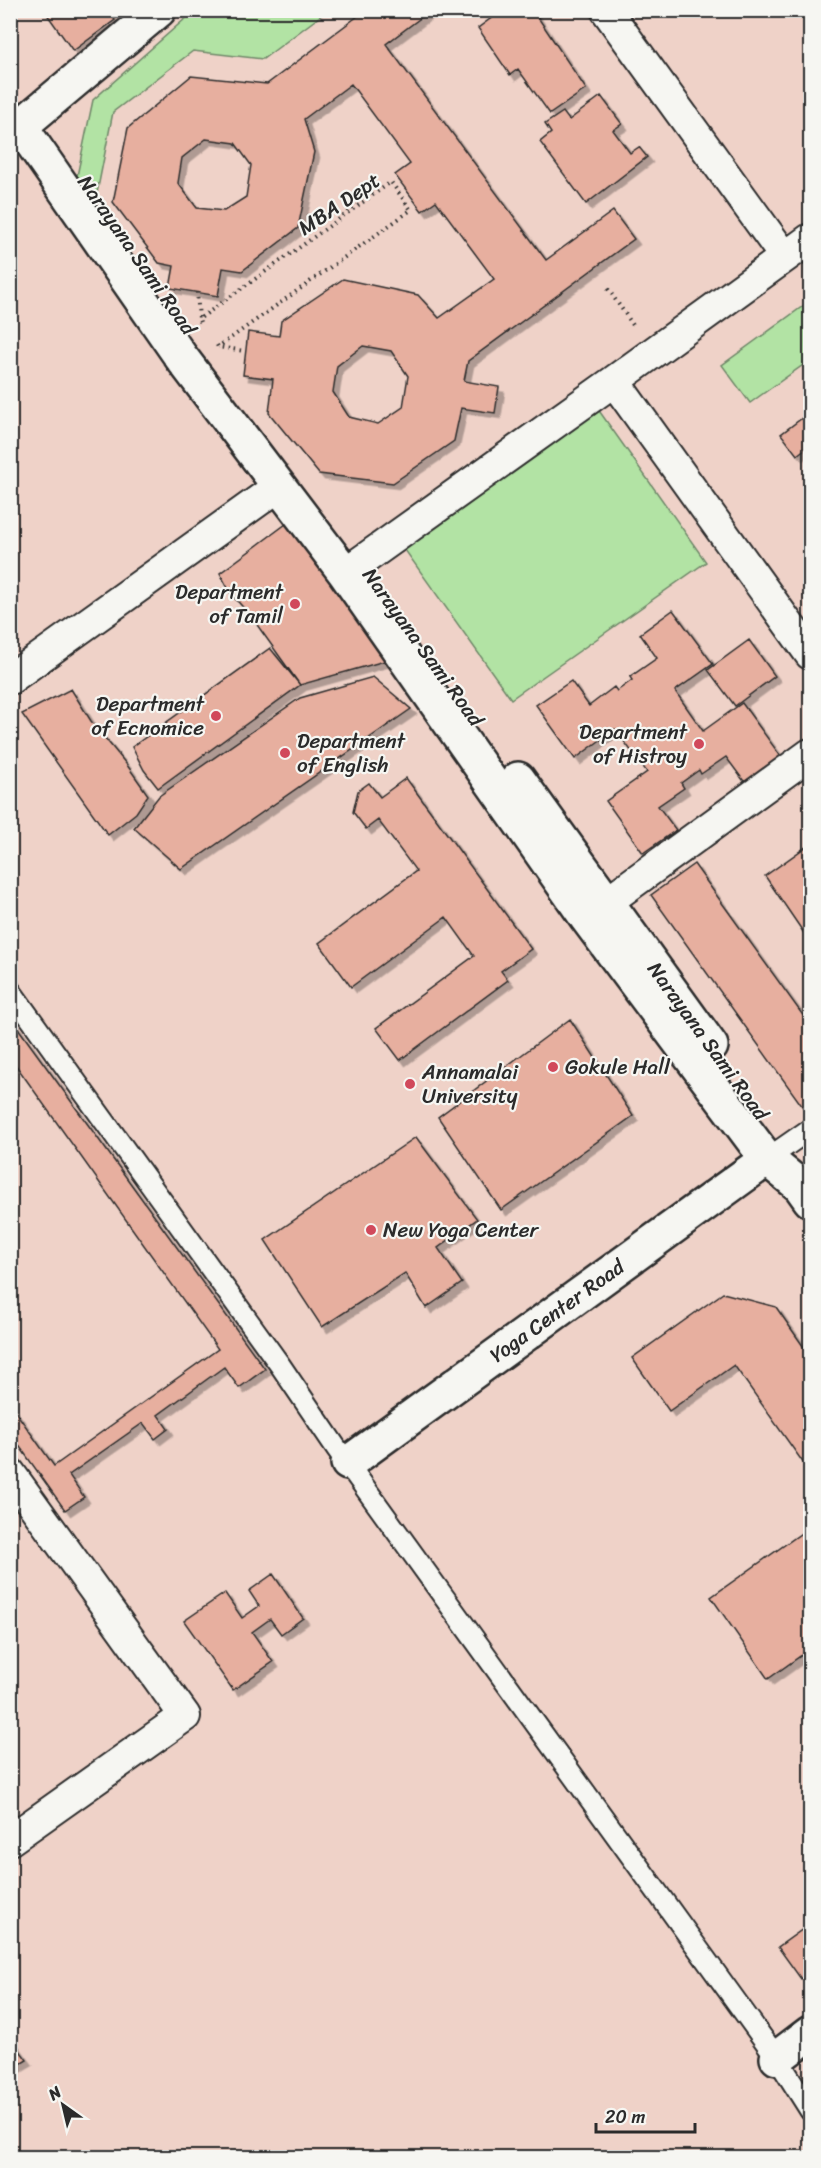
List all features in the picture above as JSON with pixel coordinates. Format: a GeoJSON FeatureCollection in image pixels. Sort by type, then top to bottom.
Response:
{"type":"FeatureCollection","features":[{"type":"Feature","properties":{"kind":"street"},"geometry":{"type":"LineString","coordinates":[[23,125],[159,10]]}},
{"type":"Feature","properties":{"kind":"street"},"geometry":{"type":"LineString","coordinates":[[606,10],[785,257]]}},
{"type":"Feature","properties":{"kind":"street","name":"Narayana Sami Road"},"geometry":{"type":"LineString","coordinates":[[23,125],[181,357],[596,910],[787,1145],[805,1193]]}},
{"type":"Feature","properties":{"kind":"street","name":"Narayana Sami Road"},"geometry":{"type":"LineString","coordinates":[[23,125],[157,285],[391,600],[596,910]]}},
{"type":"Feature","properties":{"kind":"street"},"geometry":{"type":"LineString","coordinates":[[345,573],[810,239]]}},
{"type":"Feature","properties":{"kind":"street"},"geometry":{"type":"LineString","coordinates":[[614,381],[810,654]]}},
{"type":"Feature","properties":{"kind":"street"},"geometry":{"type":"LineString","coordinates":[[10,679],[279,486]]}},
{"type":"Feature","properties":{"kind":"street"},"geometry":{"type":"LineString","coordinates":[[596,910],[810,754]]}},
{"type":"Feature","properties":{"kind":"street","name":"Yoga Center Road"},"geometry":{"type":"LineString","coordinates":[[348,1463],[787,1145]]}},
{"type":"Feature","properties":{"kind":"street"},"geometry":{"type":"LineString","coordinates":[[10,1473],[185,1716],[10,1840]]}},
{"type":"Feature","properties":{"kind":"street"},"geometry":{"type":"LineString","coordinates":[[777,2058],[810,2033]]}},
{"type":"Feature","properties":{"kind":"lane"},"geometry":{"type":"LineString","coordinates":[[10,990],[777,2058],[810,2110]]}},
{"type":"Feature","properties":{"kind":"path","name":"MBA Dept"},"geometry":{"type":"LineString","coordinates":[[199,319],[391,182],[411,210],[219,347]]}},
{"type":"Feature","properties":{"kind":"path"},"geometry":{"type":"LineString","coordinates":[[608,289],[653,353]]}},
{"type":"Feature","properties":{"kind":"path"},"geometry":{"type":"LineString","coordinates":[[197,292],[199,319],[204,327]]}},
{"type":"Feature","properties":{"kind":"path"},"geometry":{"type":"LineString","coordinates":[[214,341],[219,347],[245,351]]}},
{"type":"Feature","properties":{"kind":"shaded area","name":"Annamalai University"},"geometry":{"type":"Polygon","coordinates":[[[11,11],[810,11],[810,2157],[11,2157],[11,11]]]}},
{"type":"Feature","properties":{"kind":"green space"},"geometry":{"type":"Polygon","coordinates":[[[194,11],[327,11],[263,59],[193,51],[113,112],[96,198],[77,176],[93,100],[194,11]]]}},
{"type":"Feature","properties":{"kind":"green space"},"geometry":{"type":"Polygon","coordinates":[[[810,301],[810,360],[750,403],[722,365],[810,301]]]}},
{"type":"Feature","properties":{"kind":"green space"},"geometry":{"type":"Polygon","coordinates":[[[595,405],[706,562],[511,699],[400,543],[595,405]]]}},
{"type":"Feature","properties":{"kind":"building"},"geometry":{"type":"Polygon","coordinates":[[[44,10],[108,10],[115,20],[73,51],[44,10]]]}},
{"type":"Feature","properties":{"kind":"building"},"geometry":{"type":"Polygon","coordinates":[[[366,10],[431,10],[386,44],[546,260],[613,211],[634,239],[468,361],[464,381],[499,387],[495,413],[461,408],[454,441],[393,483],[319,474],[269,413],[273,379],[243,375],[248,332],[279,336],[281,321],[343,279],[418,295],[439,318],[494,279],[436,201],[422,211],[395,175],[410,164],[351,84],[304,119],[314,152],[298,228],[242,271],[223,268],[218,296],[170,288],[174,266],[159,263],[113,202],[128,128],[191,76],[267,84],[366,10]],[[206,139],[182,158],[178,183],[197,208],[224,211],[246,197],[251,165],[235,143],[206,139]],[[363,346],[337,366],[333,392],[349,417],[378,424],[403,407],[408,376],[391,351],[363,346]]]}},
{"type":"Feature","properties":{"kind":"building"},"geometry":{"type":"Polygon","coordinates":[[[490,10],[533,10],[586,89],[550,114],[518,69],[510,75],[478,28],[494,16],[490,10]]]}},
{"type":"Feature","properties":{"kind":"building"},"geometry":{"type":"Polygon","coordinates":[[[601,96],[622,124],[613,130],[630,153],[639,147],[647,157],[586,204],[540,142],[551,133],[545,124],[563,112],[569,120],[601,96]]]}},
{"type":"Feature","properties":{"kind":"building"},"geometry":{"type":"Polygon","coordinates":[[[810,412],[810,445],[797,455],[781,434],[810,412]]]}},
{"type":"Feature","properties":{"kind":"building","name":"Department of Tamil"},"geometry":{"type":"Polygon","coordinates":[[[286,524],[374,634],[388,660],[300,685],[250,615],[231,594],[220,573],[286,524]]]}},
{"type":"Feature","properties":{"kind":"building","name":"Department of Histroy"},"geometry":{"type":"Polygon","coordinates":[[[673,610],[713,664],[675,691],[703,731],[742,703],[782,758],[746,784],[726,757],[701,774],[699,770],[681,783],[684,788],[658,806],[676,830],[643,853],[606,801],[647,772],[615,729],[575,759],[536,705],[571,681],[589,706],[614,687],[617,691],[632,680],[630,677],[657,658],[640,634],[673,610]]]}},
{"type":"Feature","properties":{"kind":"building"},"geometry":{"type":"Polygon","coordinates":[[[749,640],[775,676],[735,706],[708,670],[749,640]]]}},
{"type":"Feature","properties":{"kind":"building","name":"Department of Ecnomice"},"geometry":{"type":"Polygon","coordinates":[[[270,648],[300,685],[158,788],[144,770],[132,747],[270,648]]]}},
{"type":"Feature","properties":{"kind":"building","name":"Department of English"},"geometry":{"type":"Polygon","coordinates":[[[373,677],[411,709],[181,869],[134,828],[159,796],[300,698],[373,677]]]}},
{"type":"Feature","properties":{"kind":"building"},"geometry":{"type":"Polygon","coordinates":[[[71,689],[91,721],[148,795],[136,813],[108,835],[22,714],[71,689]]]}},
{"type":"Feature","properties":{"kind":"building"},"geometry":{"type":"Polygon","coordinates":[[[406,778],[531,949],[501,971],[508,980],[400,1060],[376,1028],[474,956],[446,917],[351,987],[319,943],[416,871],[378,820],[366,829],[353,812],[358,791],[369,783],[380,797],[406,778]]]}},
{"type":"Feature","properties":{"kind":"building"},"geometry":{"type":"Polygon","coordinates":[[[810,844],[810,942],[765,876],[810,844]]]}},
{"type":"Feature","properties":{"kind":"building"},"geometry":{"type":"Polygon","coordinates":[[[694,864],[807,1021],[810,1019],[810,1117],[651,895],[694,864]]]}},
{"type":"Feature","properties":{"kind":"building"},"geometry":{"type":"Polygon","coordinates":[[[10,1017],[265,1369],[239,1388],[224,1367],[158,1415],[168,1429],[155,1439],[143,1423],[69,1475],[84,1497],[65,1510],[10,1433],[10,1404],[54,1466],[218,1349],[10,1057],[10,1017]]]}},
{"type":"Feature","properties":{"kind":"building","name":"Gokule Hall"},"geometry":{"type":"Polygon","coordinates":[[[570,1019],[633,1116],[501,1210],[438,1117],[570,1019]]]}},
{"type":"Feature","properties":{"kind":"building","name":"New Yoga Center"},"geometry":{"type":"Polygon","coordinates":[[[416,1137],[477,1219],[438,1248],[462,1283],[426,1308],[405,1273],[322,1327],[265,1240],[416,1137]]]}},
{"type":"Feature","properties":{"kind":"building"},"geometry":{"type":"Polygon","coordinates":[[[723,1293],[776,1307],[810,1356],[809,1471],[734,1365],[669,1411],[632,1358],[723,1293]]]}},
{"type":"Feature","properties":{"kind":"building"},"geometry":{"type":"Polygon","coordinates":[[[810,1527],[810,1649],[768,1679],[711,1597],[810,1527]]]}},
{"type":"Feature","properties":{"kind":"building"},"geometry":{"type":"Polygon","coordinates":[[[273,1574],[303,1618],[281,1634],[270,1619],[252,1632],[273,1662],[233,1690],[184,1621],[225,1593],[242,1618],[259,1606],[249,1591],[273,1574]]]}},
{"type":"Feature","properties":{"kind":"building"},"geometry":{"type":"Polygon","coordinates":[[[810,1924],[810,1973],[801,1979],[778,1947],[810,1924]]]}},
{"type":"Feature","properties":{"kind":"building"},"geometry":{"type":"Polygon","coordinates":[[[10,2037],[27,2060],[10,2070],[10,2037]]]}},
{"type":"Feature","properties":{"kind":"place","name":"Department of Tamil"},"geometry":{"type":"Point","coordinates":[295,604]}},
{"type":"Feature","properties":{"kind":"place","name":"Department of Ecnomice"},"geometry":{"type":"Point","coordinates":[216,716]}},
{"type":"Feature","properties":{"kind":"place","name":"Department of Histroy"},"geometry":{"type":"Point","coordinates":[699,744]}},
{"type":"Feature","properties":{"kind":"place","name":"Department of English"},"geometry":{"type":"Point","coordinates":[285,753]}},
{"type":"Feature","properties":{"kind":"place","name":"Gokule Hall"},"geometry":{"type":"Point","coordinates":[553,1067]}},
{"type":"Feature","properties":{"kind":"place","name":"Annamalai University"},"geometry":{"type":"Point","coordinates":[410,1084]}},
{"type":"Feature","properties":{"kind":"place","name":"New Yoga Center"},"geometry":{"type":"Point","coordinates":[371,1230]}}]}
